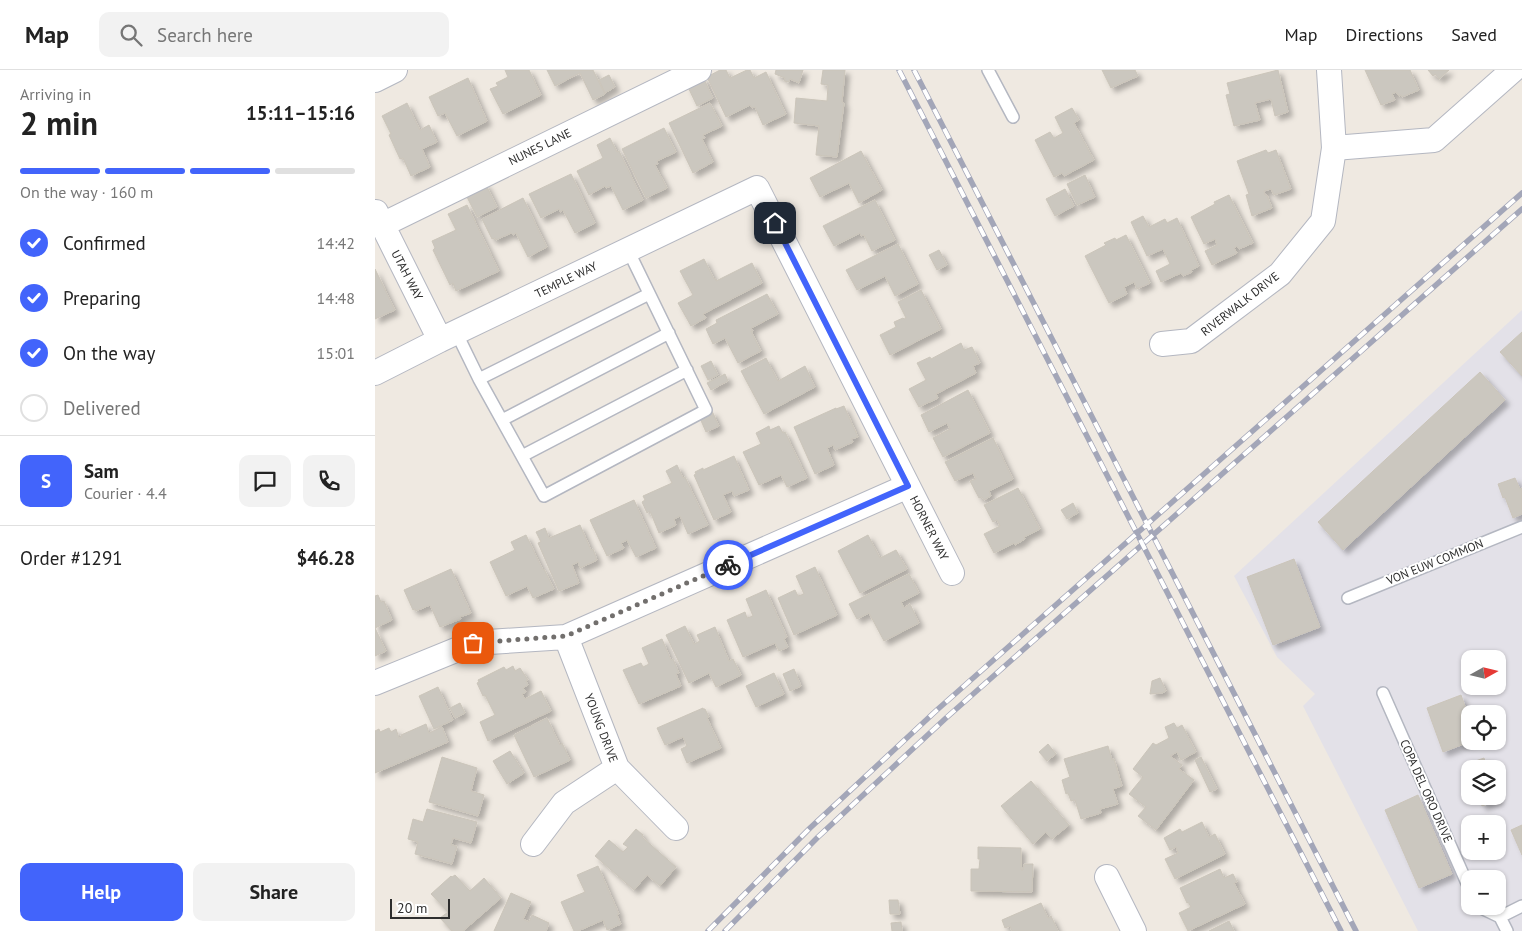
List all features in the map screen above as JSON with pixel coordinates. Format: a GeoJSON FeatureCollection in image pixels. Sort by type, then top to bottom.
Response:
{"type":"FeatureCollection","features":[{"type":"Feature","properties":{"kind":"street"},"geometry":{"type":"LineString","coordinates":[[375,80],[395,70]]}},
{"type":"Feature","properties":{"kind":"street","name":"NUNES LANE"},"geometry":{"type":"LineString","coordinates":[[378,218],[699,70]]}},
{"type":"Feature","properties":{"kind":"street","name":"RIVERWALK DRIVE"},"geometry":{"type":"LineString","coordinates":[[1162,344],[1191,342],[1280,274],[1323,221],[1334,148],[1329,70]]}},
{"type":"Feature","properties":{"kind":"street"},"geometry":{"type":"LineString","coordinates":[[1334,148],[1434,140],[1513,70]]}},
{"type":"Feature","properties":{"kind":"street","name":"TEMPLE WAY"},"geometry":{"type":"LineString","coordinates":[[375,373],[757,188]]}},
{"type":"Feature","properties":{"kind":"street","name":"HORNER WAY"},"geometry":{"type":"LineString","coordinates":[[757,188],[952,573]]}},
{"type":"Feature","properties":{"kind":"street","name":"UTAH WAY"},"geometry":{"type":"LineString","coordinates":[[378,218],[448,336]]}},
{"type":"Feature","properties":{"kind":"street"},"geometry":{"type":"LineString","coordinates":[[375,683],[473,643],[566,636],[908,486]]}},
{"type":"Feature","properties":{"kind":"street","name":"YOUNG DRIVE"},"geometry":{"type":"LineString","coordinates":[[566,636],[617,768],[676,828]]}},
{"type":"Feature","properties":{"kind":"street"},"geometry":{"type":"LineString","coordinates":[[533,844],[564,803],[617,768]]}},
{"type":"Feature","properties":{"kind":"street"},"geometry":{"type":"LineString","coordinates":[[1107,877],[1134,931]]}},
{"type":"Feature","properties":{"kind":"lane"},"geometry":{"type":"LineString","coordinates":[[988,70],[1013,117]]}},
{"type":"Feature","properties":{"kind":"lane"},"geometry":{"type":"LineString","coordinates":[[448,336],[479,379],[544,496],[706,410],[628,250]]}},
{"type":"Feature","properties":{"kind":"lane"},"geometry":{"type":"LineString","coordinates":[[479,379],[649,294]]}},
{"type":"Feature","properties":{"kind":"lane"},"geometry":{"type":"LineString","coordinates":[[502,420],[669,333]]}},
{"type":"Feature","properties":{"kind":"lane"},"geometry":{"type":"LineString","coordinates":[[522,456],[687,370]]}},
{"type":"Feature","properties":{"kind":"lane","name":"VON EUW COMMON"},"geometry":{"type":"LineString","coordinates":[[1348,598],[1522,527]]}},
{"type":"Feature","properties":{"kind":"lane","name":"COPA DEL ORO DRIVE"},"geometry":{"type":"LineString","coordinates":[[1383,693],[1461,870]]}},
{"type":"Feature","properties":{"kind":"lane"},"geometry":{"type":"LineString","coordinates":[[1500,917],[1522,906]]}},
{"type":"Feature","properties":{"kind":"lane"},"geometry":{"type":"LineString","coordinates":[[1496,915],[1500,917],[1507,931]]}},
{"type":"Feature","properties":{"kind":"shaded area"},"geometry":{"type":"Polygon","coordinates":[[[1522,310],[1522,931],[1418,931],[1303,706],[1315,694],[1277,657],[1234,576],[1522,310]]]}},
{"type":"Feature","properties":{"kind":"building"},"geometry":{"type":"Polygon","coordinates":[[[505,70],[529,70],[541,95],[503,114],[490,89],[498,86],[496,83],[508,77],[505,70]]]}},
{"type":"Feature","properties":{"kind":"building"},"geometry":{"type":"Polygon","coordinates":[[[547,70],[593,70],[605,94],[593,100],[580,73],[555,86],[547,70]]]}},
{"type":"Feature","properties":{"kind":"building"},"geometry":{"type":"Polygon","coordinates":[[[720,70],[726,70],[730,78],[747,70],[750,70],[754,78],[766,72],[786,114],[763,125],[755,107],[752,108],[750,105],[726,117],[707,77],[720,70]]]}},
{"type":"Feature","properties":{"kind":"building"},"geometry":{"type":"Polygon","coordinates":[[[776,70],[803,70],[799,83],[790,79],[789,82],[784,81],[785,78],[775,74],[776,70]]]}},
{"type":"Feature","properties":{"kind":"building"},"geometry":{"type":"Polygon","coordinates":[[[823,70],[845,70],[842,102],[844,103],[837,157],[816,155],[819,126],[794,123],[796,98],[827,101],[828,85],[821,84],[823,70]]]}},
{"type":"Feature","properties":{"kind":"building"},"geometry":{"type":"Polygon","coordinates":[[[1102,70],[1135,70],[1138,76],[1111,88],[1102,70]]]}},
{"type":"Feature","properties":{"kind":"building"},"geometry":{"type":"Polygon","coordinates":[[[1278,70],[1288,112],[1275,116],[1271,99],[1255,103],[1260,120],[1234,126],[1226,95],[1230,94],[1227,83],[1278,70]]]}},
{"type":"Feature","properties":{"kind":"building"},"geometry":{"type":"Polygon","coordinates":[[[1365,70],[1410,70],[1419,90],[1402,97],[1396,92],[1392,94],[1395,100],[1381,105],[1365,70]]]}},
{"type":"Feature","properties":{"kind":"building"},"geometry":{"type":"Polygon","coordinates":[[[1428,70],[1449,70],[1439,79],[1428,70]]]}},
{"type":"Feature","properties":{"kind":"building"},"geometry":{"type":"Polygon","coordinates":[[[609,75],[615,87],[605,93],[599,80],[609,75]]]}},
{"type":"Feature","properties":{"kind":"building"},"geometry":{"type":"Polygon","coordinates":[[[703,77],[713,98],[697,106],[687,85],[703,77]]]}},
{"type":"Feature","properties":{"kind":"building"},"geometry":{"type":"Polygon","coordinates":[[[468,78],[487,121],[457,136],[445,113],[438,116],[429,97],[468,78]]]}},
{"type":"Feature","properties":{"kind":"building"},"geometry":{"type":"Polygon","coordinates":[[[407,103],[420,130],[429,125],[437,142],[422,149],[430,167],[411,176],[403,158],[400,159],[382,116],[407,103]]]}},
{"type":"Feature","properties":{"kind":"building"},"geometry":{"type":"Polygon","coordinates":[[[710,103],[722,126],[703,135],[705,138],[702,139],[713,162],[693,173],[669,123],[710,103]]]}},
{"type":"Feature","properties":{"kind":"building"},"geometry":{"type":"Polygon","coordinates":[[[1072,108],[1079,120],[1074,123],[1094,160],[1064,176],[1062,173],[1054,177],[1035,140],[1050,132],[1054,138],[1063,133],[1055,117],[1072,108]]]}},
{"type":"Feature","properties":{"kind":"building"},"geometry":{"type":"Polygon","coordinates":[[[664,128],[676,152],[657,161],[658,164],[655,165],[667,188],[646,198],[622,149],[664,128]]]}},
{"type":"Feature","properties":{"kind":"building"},"geometry":{"type":"Polygon","coordinates":[[[610,138],[617,152],[619,151],[643,200],[623,210],[611,186],[606,188],[605,186],[589,195],[577,171],[603,158],[597,145],[610,138]]]}},
{"type":"Feature","properties":{"kind":"building"},"geometry":{"type":"Polygon","coordinates":[[[1266,150],[1268,153],[1276,150],[1291,189],[1274,195],[1271,189],[1264,191],[1272,208],[1252,216],[1246,195],[1249,194],[1237,161],[1266,150]]]}},
{"type":"Feature","properties":{"kind":"building"},"geometry":{"type":"Polygon","coordinates":[[[861,151],[882,190],[859,203],[849,183],[820,197],[810,178],[861,151]]]}},
{"type":"Feature","properties":{"kind":"building"},"geometry":{"type":"Polygon","coordinates":[[[571,174],[595,223],[575,233],[563,210],[560,212],[559,209],[541,218],[529,194],[571,174]]]}},
{"type":"Feature","properties":{"kind":"building"},"geometry":{"type":"Polygon","coordinates":[[[1085,175],[1095,197],[1077,205],[1067,184],[1085,175]]]}},
{"type":"Feature","properties":{"kind":"building"},"geometry":{"type":"Polygon","coordinates":[[[485,183],[497,207],[477,217],[465,193],[485,183]]]}},
{"type":"Feature","properties":{"kind":"building"},"geometry":{"type":"Polygon","coordinates":[[[1065,189],[1074,206],[1055,216],[1046,199],[1065,189]]]}},
{"type":"Feature","properties":{"kind":"building"},"geometry":{"type":"Polygon","coordinates":[[[1229,195],[1253,243],[1239,249],[1237,246],[1234,248],[1237,253],[1212,265],[1205,251],[1217,245],[1215,239],[1204,244],[1191,217],[1229,195]]]}},
{"type":"Feature","properties":{"kind":"building"},"geometry":{"type":"Polygon","coordinates":[[[523,198],[547,247],[528,257],[516,233],[513,235],[511,233],[496,240],[495,238],[492,239],[482,219],[523,198]]]}},
{"type":"Feature","properties":{"kind":"building"},"geometry":{"type":"Polygon","coordinates":[[[875,200],[895,240],[872,251],[864,235],[861,236],[860,233],[834,246],[823,226],[875,200]]]}},
{"type":"Feature","properties":{"kind":"building"},"geometry":{"type":"Polygon","coordinates":[[[467,205],[499,271],[456,291],[453,283],[450,285],[433,250],[435,248],[432,241],[456,230],[448,214],[467,205]]]}},
{"type":"Feature","properties":{"kind":"building"},"geometry":{"type":"Polygon","coordinates":[[[1143,216],[1149,227],[1165,219],[1167,223],[1177,218],[1199,266],[1183,276],[1181,273],[1161,282],[1156,271],[1170,264],[1163,249],[1147,256],[1131,222],[1143,216]]]}},
{"type":"Feature","properties":{"kind":"building"},"geometry":{"type":"Polygon","coordinates":[[[1126,235],[1150,283],[1137,289],[1134,282],[1124,287],[1127,294],[1109,303],[1085,256],[1106,245],[1104,243],[1126,235]]]}},
{"type":"Feature","properties":{"kind":"building"},"geometry":{"type":"Polygon","coordinates":[[[898,244],[918,284],[895,296],[885,276],[857,290],[846,270],[898,244]]]}},
{"type":"Feature","properties":{"kind":"building"},"geometry":{"type":"Polygon","coordinates":[[[939,250],[947,265],[937,270],[929,255],[939,250]]]}},
{"type":"Feature","properties":{"kind":"building"},"geometry":{"type":"Polygon","coordinates":[[[704,259],[716,281],[752,263],[762,283],[703,314],[706,318],[691,326],[678,303],[693,295],[680,271],[704,259]]]}},
{"type":"Feature","properties":{"kind":"building"},"geometry":{"type":"Polygon","coordinates":[[[375,269],[395,310],[375,319],[375,269]]]}},
{"type":"Feature","properties":{"kind":"building"},"geometry":{"type":"Polygon","coordinates":[[[921,290],[941,329],[890,355],[880,335],[896,327],[894,322],[906,318],[898,302],[921,290]]]}},
{"type":"Feature","properties":{"kind":"building"},"geometry":{"type":"Polygon","coordinates":[[[767,294],[778,314],[751,328],[761,351],[738,363],[725,338],[713,344],[706,329],[717,323],[716,320],[767,294]]]}},
{"type":"Feature","properties":{"kind":"building"},"geometry":{"type":"Polygon","coordinates":[[[1522,332],[1522,376],[1500,352],[1522,332]]]}},
{"type":"Feature","properties":{"kind":"building"},"geometry":{"type":"Polygon","coordinates":[[[961,343],[964,350],[972,347],[980,363],[973,366],[976,373],[936,394],[938,398],[919,407],[909,389],[926,380],[917,363],[930,357],[931,359],[961,343]]]}},
{"type":"Feature","properties":{"kind":"building"},"geometry":{"type":"Polygon","coordinates":[[[766,358],[778,381],[805,366],[815,387],[764,414],[741,371],[766,358]]]}},
{"type":"Feature","properties":{"kind":"building"},"geometry":{"type":"Polygon","coordinates":[[[711,361],[718,375],[708,380],[701,366],[711,361]]]}},
{"type":"Feature","properties":{"kind":"building"},"geometry":{"type":"Polygon","coordinates":[[[1480,372],[1505,400],[1343,550],[1318,522],[1480,372]]]}},
{"type":"Feature","properties":{"kind":"building"},"geometry":{"type":"Polygon","coordinates":[[[725,374],[728,381],[711,390],[707,383],[725,374]]]}},
{"type":"Feature","properties":{"kind":"building"},"geometry":{"type":"Polygon","coordinates":[[[968,390],[990,433],[943,457],[933,438],[950,429],[947,423],[929,432],[921,415],[968,390]]]}},
{"type":"Feature","properties":{"kind":"building"},"geometry":{"type":"Polygon","coordinates":[[[844,406],[858,437],[851,439],[853,442],[835,450],[833,445],[827,448],[834,465],[815,474],[794,427],[844,406]]]}},
{"type":"Feature","properties":{"kind":"building"},"geometry":{"type":"Polygon","coordinates":[[[712,411],[719,426],[706,432],[699,416],[712,411]]]}},
{"type":"Feature","properties":{"kind":"building"},"geometry":{"type":"Polygon","coordinates":[[[769,426],[770,430],[779,426],[783,433],[785,432],[807,478],[787,487],[781,475],[759,485],[743,452],[761,444],[756,433],[769,426]]]}},
{"type":"Feature","properties":{"kind":"building"},"geometry":{"type":"Polygon","coordinates":[[[993,438],[1013,479],[989,491],[991,496],[984,500],[982,497],[979,498],[970,481],[976,479],[973,473],[955,481],[945,462],[993,438]]]}},
{"type":"Feature","properties":{"kind":"building"},"geometry":{"type":"Polygon","coordinates":[[[734,456],[749,490],[734,496],[732,491],[723,495],[731,512],[714,520],[694,475],[696,474],[695,472],[703,468],[703,470],[734,456]]]}},
{"type":"Feature","properties":{"kind":"building"},"geometry":{"type":"Polygon","coordinates":[[[677,465],[683,478],[685,477],[708,525],[688,534],[680,516],[674,519],[676,525],[659,533],[650,511],[647,513],[642,502],[645,500],[643,496],[672,483],[666,471],[677,465]]]}},
{"type":"Feature","properties":{"kind":"building"},"geometry":{"type":"Polygon","coordinates":[[[1515,478],[1520,489],[1522,488],[1522,514],[1513,518],[1498,484],[1515,478]]]}},
{"type":"Feature","properties":{"kind":"building"},"geometry":{"type":"Polygon","coordinates":[[[1018,488],[1040,529],[1024,537],[1025,539],[1015,545],[1014,543],[994,553],[984,534],[1000,526],[997,520],[993,522],[984,505],[1018,488]]]}},
{"type":"Feature","properties":{"kind":"building"},"geometry":{"type":"Polygon","coordinates":[[[634,500],[656,548],[636,557],[627,540],[621,543],[624,548],[607,556],[590,520],[634,500]]]}},
{"type":"Feature","properties":{"kind":"building"},"geometry":{"type":"Polygon","coordinates":[[[1073,503],[1078,513],[1067,519],[1061,510],[1073,503]]]}},
{"type":"Feature","properties":{"kind":"building"},"geometry":{"type":"Polygon","coordinates":[[[580,525],[597,560],[580,568],[578,562],[572,565],[579,583],[559,591],[538,543],[541,542],[536,532],[545,528],[549,538],[580,525]]]}},
{"type":"Feature","properties":{"kind":"building"},"geometry":{"type":"Polygon","coordinates":[[[526,535],[554,589],[533,598],[527,586],[506,596],[490,562],[515,550],[511,542],[526,535]]]}},
{"type":"Feature","properties":{"kind":"building"},"geometry":{"type":"Polygon","coordinates":[[[868,535],[880,558],[896,550],[907,569],[860,593],[838,551],[868,535]]]}},
{"type":"Feature","properties":{"kind":"building"},"geometry":{"type":"Polygon","coordinates":[[[1294,559],[1320,627],[1273,645],[1247,577],[1294,559]]]}},
{"type":"Feature","properties":{"kind":"building"},"geometry":{"type":"Polygon","coordinates":[[[815,567],[837,615],[794,635],[778,598],[795,590],[798,596],[804,594],[796,576],[815,567]]]}},
{"type":"Feature","properties":{"kind":"building"},"geometry":{"type":"Polygon","coordinates":[[[451,569],[471,613],[440,627],[430,605],[416,611],[415,609],[413,610],[404,590],[451,569]]]}},
{"type":"Feature","properties":{"kind":"building"},"geometry":{"type":"Polygon","coordinates":[[[909,574],[919,593],[901,602],[904,608],[910,604],[919,623],[884,641],[869,613],[857,619],[849,604],[909,574]]]}},
{"type":"Feature","properties":{"kind":"building"},"geometry":{"type":"Polygon","coordinates":[[[766,590],[787,637],[784,639],[788,647],[779,651],[775,643],[743,657],[727,620],[745,612],[747,618],[753,616],[746,599],[766,590]]]}},
{"type":"Feature","properties":{"kind":"building"},"geometry":{"type":"Polygon","coordinates":[[[378,595],[381,602],[384,601],[392,620],[375,628],[375,596],[378,595]]]}},
{"type":"Feature","properties":{"kind":"building"},"geometry":{"type":"Polygon","coordinates":[[[685,626],[694,644],[700,641],[697,635],[715,627],[729,661],[733,659],[741,675],[716,687],[709,673],[689,683],[666,635],[685,626]]]}},
{"type":"Feature","properties":{"kind":"building"},"geometry":{"type":"Polygon","coordinates":[[[375,628],[386,651],[375,656],[375,628]]]}},
{"type":"Feature","properties":{"kind":"building"},"geometry":{"type":"Polygon","coordinates":[[[662,639],[679,673],[676,674],[681,686],[639,704],[623,670],[641,663],[643,667],[649,664],[642,648],[662,639]]]}},
{"type":"Feature","properties":{"kind":"building"},"geometry":{"type":"Polygon","coordinates":[[[513,666],[515,671],[520,668],[528,680],[526,681],[528,685],[523,688],[526,692],[522,694],[525,699],[541,691],[551,711],[488,741],[480,722],[495,715],[485,695],[483,696],[477,683],[479,682],[478,680],[504,667],[506,670],[513,666]]]}},
{"type":"Feature","properties":{"kind":"building"},"geometry":{"type":"Polygon","coordinates":[[[794,669],[801,686],[790,691],[783,674],[794,669]]]}},
{"type":"Feature","properties":{"kind":"building"},"geometry":{"type":"Polygon","coordinates":[[[774,673],[784,694],[756,707],[746,686],[774,673]]]}},
{"type":"Feature","properties":{"kind":"building"},"geometry":{"type":"Polygon","coordinates":[[[1160,678],[1166,691],[1150,694],[1152,681],[1160,678]]]}},
{"type":"Feature","properties":{"kind":"building"},"geometry":{"type":"Polygon","coordinates":[[[438,687],[453,720],[434,729],[419,696],[438,687]]]}},
{"type":"Feature","properties":{"kind":"building"},"geometry":{"type":"Polygon","coordinates":[[[1461,695],[1465,705],[1461,705],[1461,745],[1443,752],[1427,708],[1461,695]]]}},
{"type":"Feature","properties":{"kind":"building"},"geometry":{"type":"Polygon","coordinates":[[[460,703],[465,713],[455,718],[450,708],[460,703]]]}},
{"type":"Feature","properties":{"kind":"building"},"geometry":{"type":"Polygon","coordinates":[[[703,708],[709,717],[707,718],[721,748],[687,763],[681,749],[687,746],[683,737],[665,745],[657,728],[703,708]]]}},
{"type":"Feature","properties":{"kind":"building"},"geometry":{"type":"Polygon","coordinates":[[[547,718],[560,745],[562,743],[570,760],[534,777],[514,735],[547,718]]]}},
{"type":"Feature","properties":{"kind":"building"},"geometry":{"type":"Polygon","coordinates":[[[1174,723],[1177,728],[1182,725],[1196,752],[1181,760],[1177,752],[1170,756],[1182,765],[1179,769],[1194,780],[1156,830],[1138,816],[1146,807],[1129,794],[1143,777],[1133,769],[1153,743],[1156,745],[1169,738],[1165,727],[1174,723]]]}},
{"type":"Feature","properties":{"kind":"building"},"geometry":{"type":"Polygon","coordinates":[[[426,724],[429,733],[442,727],[448,742],[375,773],[375,731],[379,729],[380,732],[389,728],[391,732],[396,729],[399,738],[402,737],[401,735],[426,724]]]}},
{"type":"Feature","properties":{"kind":"building"},"geometry":{"type":"Polygon","coordinates":[[[1048,744],[1056,754],[1047,761],[1039,752],[1048,744]]]}},
{"type":"Feature","properties":{"kind":"building"},"geometry":{"type":"Polygon","coordinates":[[[1108,746],[1122,786],[1113,789],[1118,804],[1100,809],[1101,813],[1081,819],[1075,800],[1071,801],[1068,793],[1066,794],[1062,780],[1070,777],[1064,759],[1108,746]]]}},
{"type":"Feature","properties":{"kind":"building"},"geometry":{"type":"Polygon","coordinates":[[[510,751],[524,773],[507,784],[493,761],[510,751]]]}},
{"type":"Feature","properties":{"kind":"building"},"geometry":{"type":"Polygon","coordinates":[[[442,757],[477,768],[471,791],[484,795],[478,816],[429,802],[442,757]]]}},
{"type":"Feature","properties":{"kind":"building"},"geometry":{"type":"Polygon","coordinates":[[[1201,757],[1217,789],[1210,792],[1195,760],[1201,757]]]}},
{"type":"Feature","properties":{"kind":"building"},"geometry":{"type":"Polygon","coordinates":[[[1031,781],[1069,825],[1052,839],[1046,832],[1033,844],[1001,806],[1031,781]]]}},
{"type":"Feature","properties":{"kind":"building"},"geometry":{"type":"Polygon","coordinates":[[[1418,795],[1452,874],[1419,888],[1385,810],[1418,795]]]}},
{"type":"Feature","properties":{"kind":"building"},"geometry":{"type":"Polygon","coordinates":[[[427,809],[477,822],[471,843],[453,838],[451,845],[457,846],[452,864],[415,854],[418,842],[408,839],[413,819],[423,822],[427,809]]]}},
{"type":"Feature","properties":{"kind":"building"},"geometry":{"type":"Polygon","coordinates":[[[1202,822],[1209,837],[1215,834],[1225,854],[1175,879],[1165,859],[1178,853],[1176,847],[1170,850],[1164,838],[1180,829],[1182,832],[1202,822]]]}},
{"type":"Feature","properties":{"kind":"building"},"geometry":{"type":"Polygon","coordinates":[[[1522,825],[1522,855],[1511,830],[1522,825]]]}},
{"type":"Feature","properties":{"kind":"building"},"geometry":{"type":"Polygon","coordinates":[[[636,829],[643,835],[642,837],[676,867],[660,886],[647,875],[634,890],[595,856],[609,840],[623,852],[628,847],[623,844],[636,829]]]}},
{"type":"Feature","properties":{"kind":"building"},"geometry":{"type":"Polygon","coordinates":[[[978,847],[1021,848],[1021,870],[1023,870],[1024,864],[1033,864],[1032,892],[971,891],[971,869],[979,869],[978,847]]]}},
{"type":"Feature","properties":{"kind":"building"},"geometry":{"type":"Polygon","coordinates":[[[598,866],[619,914],[617,915],[621,924],[607,930],[603,920],[574,931],[561,902],[585,892],[577,875],[598,866]]]}},
{"type":"Feature","properties":{"kind":"building"},"geometry":{"type":"Polygon","coordinates":[[[1220,869],[1224,878],[1233,874],[1237,882],[1234,883],[1245,904],[1188,931],[1179,913],[1191,907],[1180,888],[1220,869]]]}},
{"type":"Feature","properties":{"kind":"building"},"geometry":{"type":"Polygon","coordinates":[[[455,875],[470,891],[484,878],[501,898],[463,931],[452,931],[440,918],[448,912],[431,894],[451,876],[455,875]]]}},
{"type":"Feature","properties":{"kind":"building"},"geometry":{"type":"Polygon","coordinates":[[[511,893],[531,902],[523,919],[529,922],[532,915],[549,923],[546,931],[494,931],[511,893]]]}},
{"type":"Feature","properties":{"kind":"building"},"geometry":{"type":"Polygon","coordinates":[[[889,900],[898,900],[900,914],[890,914],[889,900]]]}},
{"type":"Feature","properties":{"kind":"building"},"geometry":{"type":"Polygon","coordinates":[[[1041,903],[1048,918],[1051,916],[1058,931],[1012,931],[1010,926],[1005,928],[1002,920],[1041,903]]]}},
{"type":"Feature","properties":{"kind":"building"},"geometry":{"type":"Polygon","coordinates":[[[1229,921],[1234,931],[1209,931],[1229,921]]]}},
{"type":"Feature","properties":{"kind":"building"},"geometry":{"type":"Polygon","coordinates":[[[901,922],[902,931],[892,931],[891,923],[901,922]]]}},
{"type":"Feature","properties":{"kind":"railway"},"geometry":{"type":"LineString","coordinates":[[899,70],[1341,931]]}},
{"type":"Feature","properties":{"kind":"railway"},"geometry":{"type":"LineString","coordinates":[[914,70],[1356,931]]}},
{"type":"Feature","properties":{"kind":"railway"},"geometry":{"type":"LineString","coordinates":[[708,931],[810,828],[938,709],[1522,193]]}},
{"type":"Feature","properties":{"kind":"railway"},"geometry":{"type":"LineString","coordinates":[[725,931],[818,837],[946,718],[1522,209]]}},
{"type":"Feature","properties":{"kind":"way so far"},"geometry":{"type":"LineString","coordinates":[[473,643],[566,636],[728,565]]}},
{"type":"Feature","properties":{"kind":"route"},"geometry":{"type":"LineString","coordinates":[[728,565],[908,486],[775,223]]}}]}
